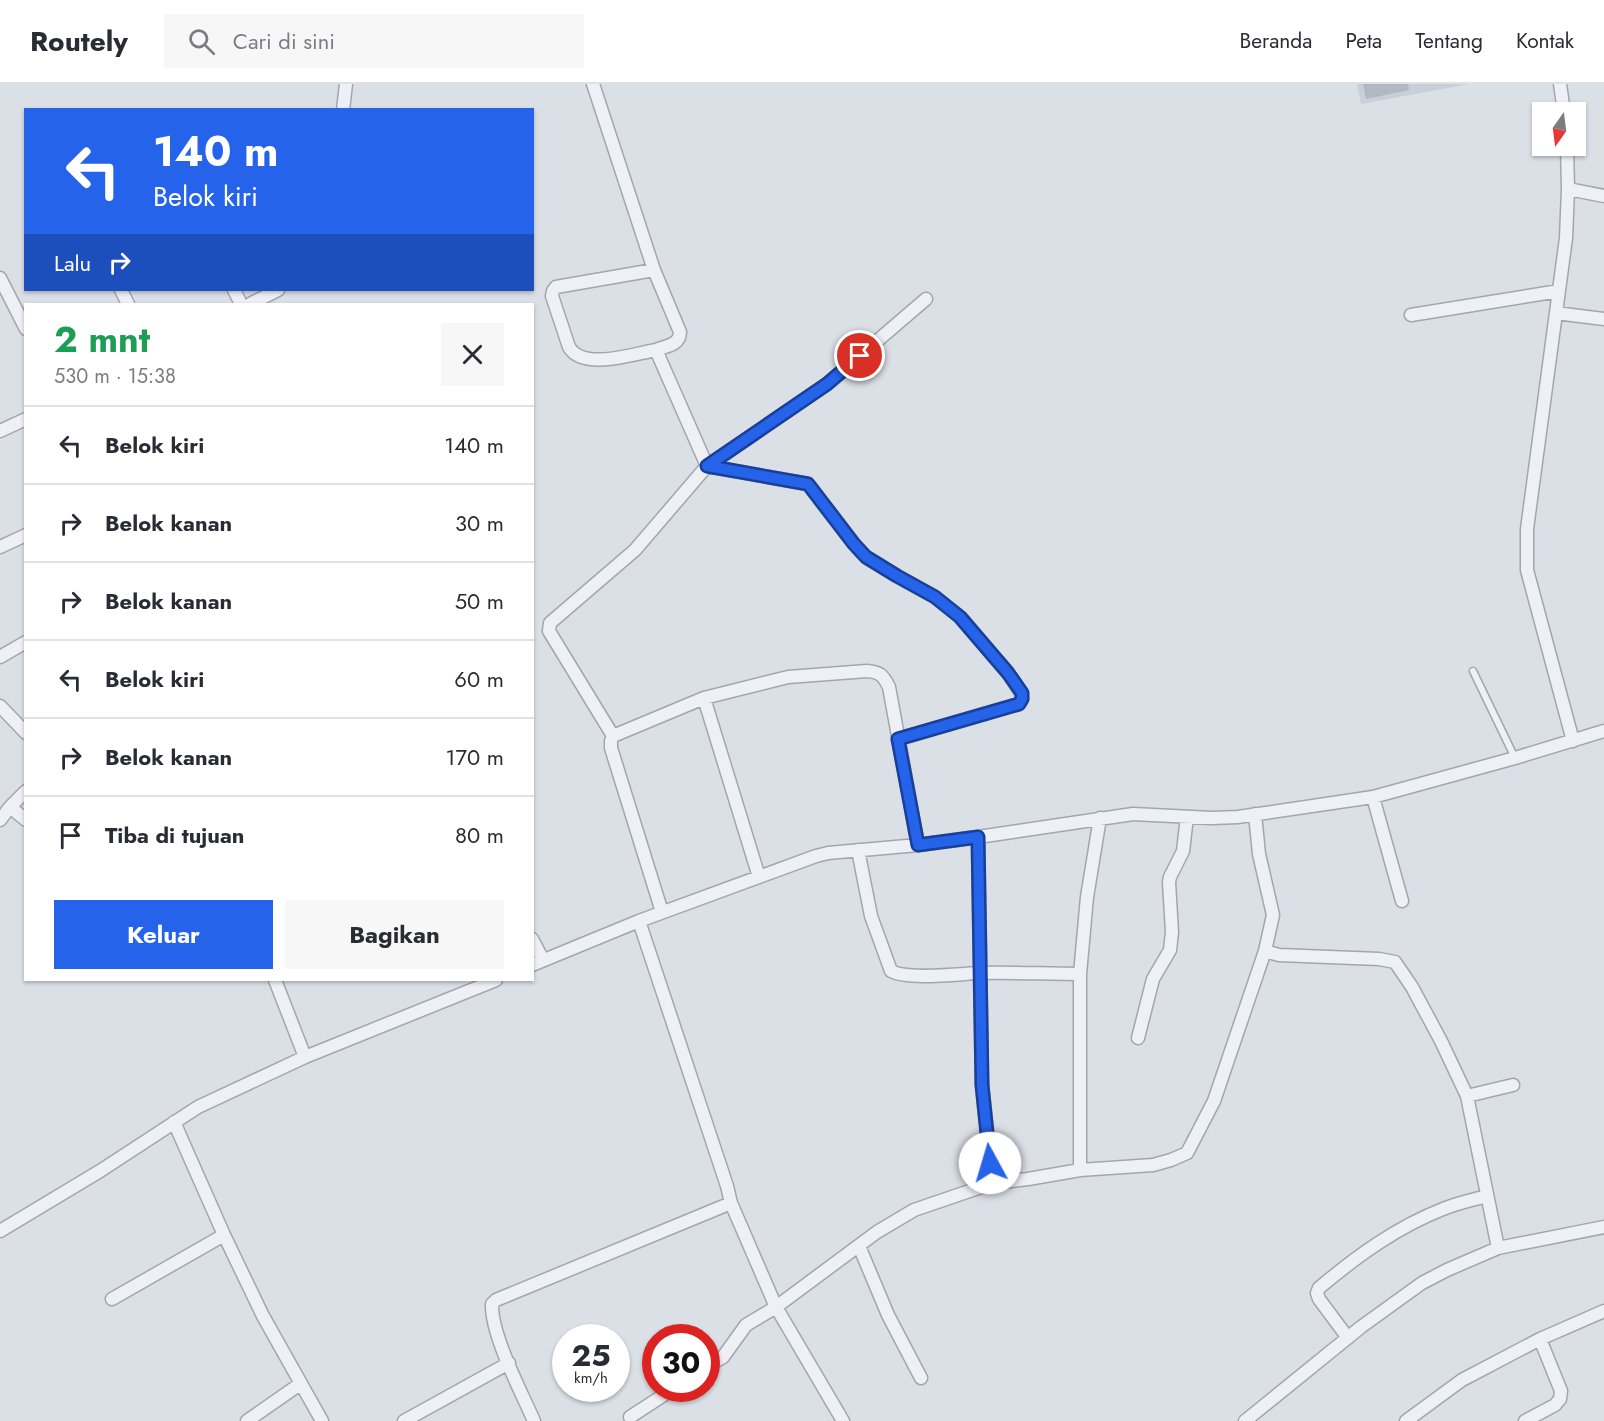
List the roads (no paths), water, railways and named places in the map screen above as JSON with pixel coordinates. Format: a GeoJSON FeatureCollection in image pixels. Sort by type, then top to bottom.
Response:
{"type":"FeatureCollection","features":[{"type":"Feature","properties":{"kind":"street"},"geometry":{"type":"LineString","coordinates":[[343,108],[346,84]]}},
{"type":"Feature","properties":{"kind":"street"},"geometry":{"type":"LineString","coordinates":[[593,84],[654,270],[680,332],[680,338],[678,342],[656,350],[596,361],[580,357],[572,352],[552,296],[556,287],[654,270]]}},
{"type":"Feature","properties":{"kind":"street"},"geometry":{"type":"LineString","coordinates":[[1560,84],[1563,102]]}},
{"type":"Feature","properties":{"kind":"street"},"geometry":{"type":"LineString","coordinates":[[1567,156],[1566,238],[1527,529],[1527,570],[1573,741]]}},
{"type":"Feature","properties":{"kind":"street"},"geometry":{"type":"LineString","coordinates":[[1568,189],[1604,196]]}},
{"type":"Feature","properties":{"kind":"street"},"geometry":{"type":"LineString","coordinates":[[0,278],[24,325]]}},
{"type":"Feature","properties":{"kind":"street"},"geometry":{"type":"LineString","coordinates":[[252,303],[276,291]]}},
{"type":"Feature","properties":{"kind":"street"},"geometry":{"type":"LineString","coordinates":[[1411,315],[1559,291]]}},
{"type":"Feature","properties":{"kind":"street"},"geometry":{"type":"LineString","coordinates":[[613,736],[549,631],[550,623],[635,550],[707,466],[827,384],[926,299]]}},
{"type":"Feature","properties":{"kind":"street"},"geometry":{"type":"LineString","coordinates":[[1556,313],[1604,319]]}},
{"type":"Feature","properties":{"kind":"street"},"geometry":{"type":"LineString","coordinates":[[656,350],[707,466]]}},
{"type":"Feature","properties":{"kind":"street"},"geometry":{"type":"LineString","coordinates":[[0,431],[24,420]]}},
{"type":"Feature","properties":{"kind":"street"},"geometry":{"type":"LineString","coordinates":[[707,466],[808,484],[866,557],[935,597],[960,617],[1022,693],[1019,704],[898,739]]}},
{"type":"Feature","properties":{"kind":"street"},"geometry":{"type":"LineString","coordinates":[[0,547],[24,536]]}},
{"type":"Feature","properties":{"kind":"street"},"geometry":{"type":"LineString","coordinates":[[0,657],[24,643]]}},
{"type":"Feature","properties":{"kind":"street"},"geometry":{"type":"LineString","coordinates":[[662,912],[611,748],[613,736],[704,698],[788,676],[867,670],[883,676],[889,687],[918,845]]}},
{"type":"Feature","properties":{"kind":"street"},"geometry":{"type":"LineString","coordinates":[[704,698],[759,877]]}},
{"type":"Feature","properties":{"kind":"street"},"geometry":{"type":"LineString","coordinates":[[0,706],[24,731]]}},
{"type":"Feature","properties":{"kind":"street"},"geometry":{"type":"LineString","coordinates":[[534,947],[538,962],[662,912],[816,856],[918,845],[1133,814],[1212,818],[1373,797],[1604,731]]}},
{"type":"Feature","properties":{"kind":"street"},"geometry":{"type":"LineString","coordinates":[[0,819],[24,793]]}},
{"type":"Feature","properties":{"kind":"street"},"geometry":{"type":"LineString","coordinates":[[1373,797],[1402,901]]}},
{"type":"Feature","properties":{"kind":"street"},"geometry":{"type":"LineString","coordinates":[[10,807],[24,818]]}},
{"type":"Feature","properties":{"kind":"street"},"geometry":{"type":"LineString","coordinates":[[720,1359],[746,1325],[777,1307],[877,1232],[914,1210],[993,1183],[1080,1170],[1153,1165],[1187,1153],[1214,1101],[1265,951],[1273,915],[1260,854],[1256,814]]}},
{"type":"Feature","properties":{"kind":"street"},"geometry":{"type":"LineString","coordinates":[[1138,1038],[1153,979],[1170,950],[1172,932],[1169,882],[1183,851],[1187,817]]}},
{"type":"Feature","properties":{"kind":"street"},"geometry":{"type":"LineString","coordinates":[[1080,1170],[1080,974],[1087,897],[1100,818]]}},
{"type":"Feature","properties":{"kind":"street"},"geometry":{"type":"LineString","coordinates":[[978,837],[982,1085],[993,1183]]}},
{"type":"Feature","properties":{"kind":"street"},"geometry":{"type":"LineString","coordinates":[[858,850],[871,916],[891,971],[896,974],[1080,974]]}},
{"type":"Feature","properties":{"kind":"street"},"geometry":{"type":"LineString","coordinates":[[639,921],[731,1203],[777,1307],[843,1421]]}},
{"type":"Feature","properties":{"kind":"street"},"geometry":{"type":"LineString","coordinates":[[1265,951],[1279,955],[1369,958],[1395,962],[1412,987],[1442,1041],[1467,1096],[1498,1248]]}},
{"type":"Feature","properties":{"kind":"street"},"geometry":{"type":"LineString","coordinates":[[275,981],[305,1057]]}},
{"type":"Feature","properties":{"kind":"street"},"geometry":{"type":"LineString","coordinates":[[0,1231],[100,1171],[198,1107],[305,1057],[494,981]]}},
{"type":"Feature","properties":{"kind":"street"},"geometry":{"type":"LineString","coordinates":[[1467,1096],[1513,1085]]}},
{"type":"Feature","properties":{"kind":"street"},"geometry":{"type":"LineString","coordinates":[[174,1122],[263,1316],[322,1421]]}},
{"type":"Feature","properties":{"kind":"street"},"geometry":{"type":"LineString","coordinates":[[1348,1338],[1319,1299],[1317,1293],[1319,1288],[1403,1227],[1443,1209],[1487,1196]]}},
{"type":"Feature","properties":{"kind":"street"},"geometry":{"type":"LineString","coordinates":[[534,1421],[493,1319],[492,1304],[496,1300],[731,1203]]}},
{"type":"Feature","properties":{"kind":"street"},"geometry":{"type":"LineString","coordinates":[[1245,1421],[1348,1338],[1422,1283],[1465,1261],[1498,1248],[1604,1227]]}},
{"type":"Feature","properties":{"kind":"street"},"geometry":{"type":"LineString","coordinates":[[112,1299],[224,1235]]}},
{"type":"Feature","properties":{"kind":"street"},"geometry":{"type":"LineString","coordinates":[[859,1246],[888,1316],[921,1378]]}},
{"type":"Feature","properties":{"kind":"street"},"geometry":{"type":"LineString","coordinates":[[1406,1421],[1462,1380],[1540,1339],[1604,1311]]}},
{"type":"Feature","properties":{"kind":"street"},"geometry":{"type":"LineString","coordinates":[[1525,1421],[1555,1405],[1560,1399],[1560,1391],[1540,1339]]}},
{"type":"Feature","properties":{"kind":"street"},"geometry":{"type":"LineString","coordinates":[[404,1421],[509,1363]]}},
{"type":"Feature","properties":{"kind":"street"},"geometry":{"type":"LineString","coordinates":[[247,1421],[300,1384]]}},
{"type":"Feature","properties":{"kind":"street"},"geometry":{"type":"LineString","coordinates":[[630,1417],[653,1402]]}},
{"type":"Feature","properties":{"kind":"lane"},"geometry":{"type":"LineString","coordinates":[[1473,671],[1515,758]]}}]}
